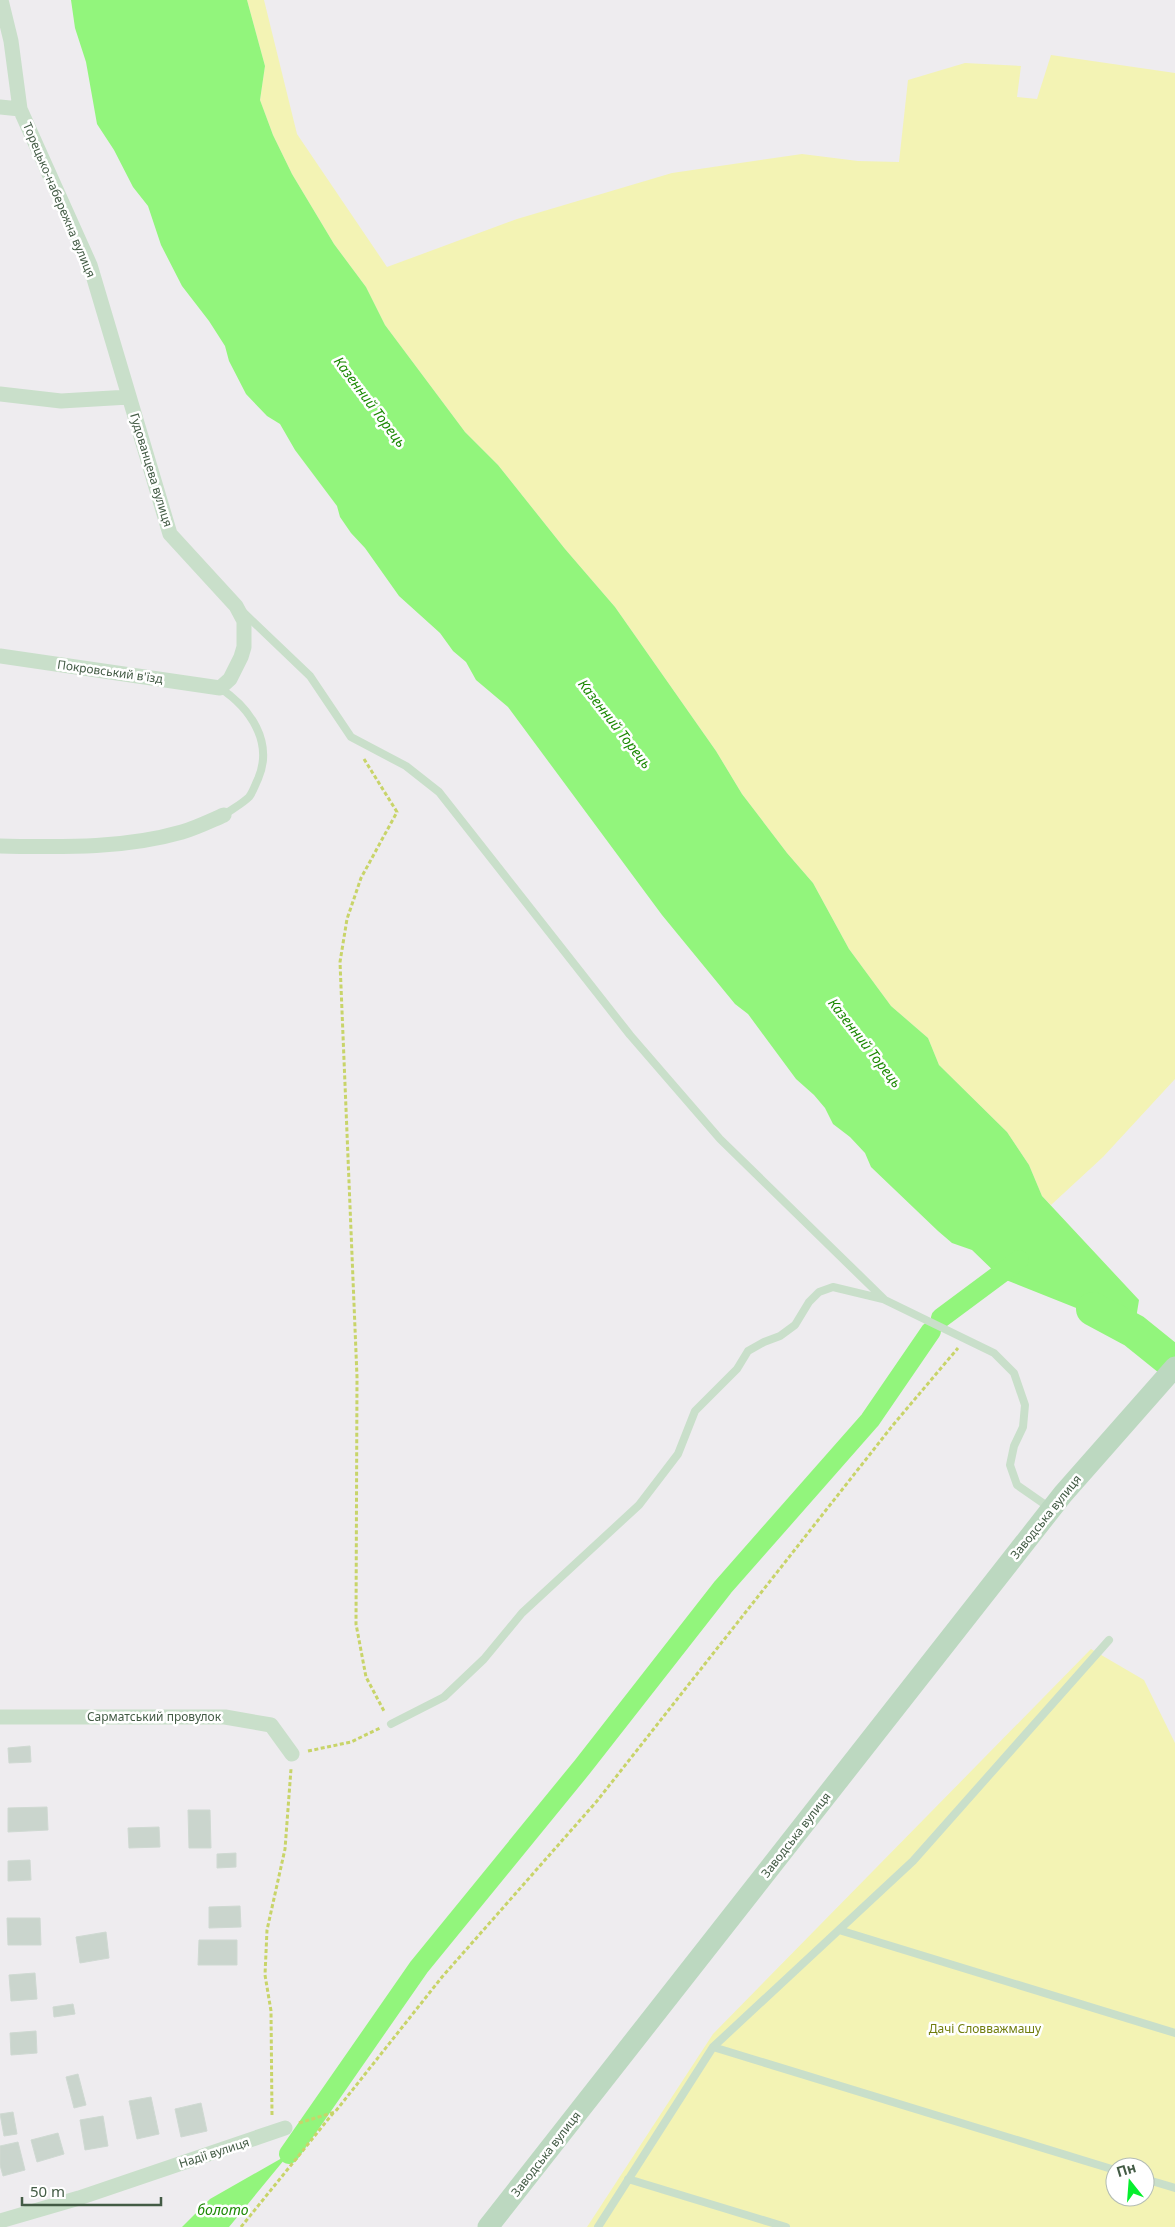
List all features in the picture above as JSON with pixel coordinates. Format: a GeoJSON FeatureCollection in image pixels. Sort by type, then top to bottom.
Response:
{"type":"FeatureCollection","features":[{"type":"Feature","properties":{"kind":"street","name":"Торецько-набережна вулиця"},"geometry":{"type":"LineString","coordinates":[[1,0],[11,41],[20,108],[90,265],[129,397]]}},
{"type":"Feature","properties":{"kind":"street"},"geometry":{"type":"LineString","coordinates":[[0,107],[20,108]]}},
{"type":"Feature","properties":{"kind":"street"},"geometry":{"type":"LineString","coordinates":[[0,394],[61,401],[129,397]]}},
{"type":"Feature","properties":{"kind":"street","name":"Гудованцева вулиця"},"geometry":{"type":"LineString","coordinates":[[129,397],[170,534],[236,606],[244,621],[244,647],[233,674],[220,688]]}},
{"type":"Feature","properties":{"kind":"street","name":"Покровський в'їзд"},"geometry":{"type":"LineString","coordinates":[[0,656],[220,688]]}},
{"type":"Feature","properties":{"kind":"street"},"geometry":{"type":"LineString","coordinates":[[0,846],[78,847],[136,842],[182,832],[224,815]]}},
{"type":"Feature","properties":{"kind":"street","name":"Заводська вулиця"},"geometry":{"type":"LineString","coordinates":[[488,2227],[1052,1509],[1175,1367]]}},
{"type":"Feature","properties":{"kind":"street","name":"Сарматський провулок"},"geometry":{"type":"LineString","coordinates":[[0,1717],[226,1718],[271,1725],[292,1754]]}},
{"type":"Feature","properties":{"kind":"street","name":"Надії вулиця"},"geometry":{"type":"LineString","coordinates":[[0,2221],[79,2198],[279,2131]]}},
{"type":"Feature","properties":{"kind":"lane"},"geometry":{"type":"LineString","coordinates":[[236,606],[310,676],[351,737],[406,766],[439,792],[630,1035],[714,1131],[885,1300]]}},
{"type":"Feature","properties":{"kind":"lane"},"geometry":{"type":"LineString","coordinates":[[220,688],[245,709],[256,726],[264,752],[260,773],[250,796],[224,815]]}},
{"type":"Feature","properties":{"kind":"lane"},"geometry":{"type":"LineString","coordinates":[[391,1724],[444,1697],[484,1659],[522,1613],[639,1505],[678,1454],[695,1411],[737,1369],[748,1352],[764,1342],[780,1336],[795,1325],[809,1302],[819,1292],[833,1287],[885,1300],[994,1353],[1014,1373],[1025,1405],[1023,1427],[1014,1446],[1010,1465],[1017,1485],[1052,1509]]}},
{"type":"Feature","properties":{"kind":"lane"},"geometry":{"type":"LineString","coordinates":[[598,2227],[713,2047],[913,1861],[1109,1640]]}},
{"type":"Feature","properties":{"kind":"lane"},"geometry":{"type":"LineString","coordinates":[[839,1930],[1175,2034]]}},
{"type":"Feature","properties":{"kind":"lane"},"geometry":{"type":"LineString","coordinates":[[713,2047],[1105,2167]]}},
{"type":"Feature","properties":{"kind":"lane"},"geometry":{"type":"LineString","coordinates":[[628,2179],[786,2227]]}},
{"type":"Feature","properties":{"kind":"lane"},"geometry":{"type":"LineString","coordinates":[[1155,2182],[1175,2188]]}},
{"type":"Feature","properties":{"kind":"path"},"geometry":{"type":"LineString","coordinates":[[279,2131],[271,2011],[265,1974],[267,1930],[285,1849],[292,1754],[351,1742],[391,1724],[366,1677],[356,1624],[357,1377],[340,962],[346,919],[361,878],[380,848],[397,812],[351,737]]}},
{"type":"Feature","properties":{"kind":"path"},"geometry":{"type":"LineString","coordinates":[[241,2227],[442,1977],[597,1801],[887,1432],[965,1340]]}},
{"type":"Feature","properties":{"kind":"path"},"geometry":{"type":"LineString","coordinates":[[306,2121],[334,2112]]}},
{"type":"Feature","properties":{"kind":"green space"},"geometry":{"type":"Polygon","coordinates":[[[247,0],[264,0],[297,134],[387,267],[517,219],[672,173],[802,154],[858,161],[899,162],[908,80],[965,63],[1021,66],[1017,97],[1037,99],[1051,55],[1175,73],[1175,1079],[1103,1157],[1051,1205],[1042,1196],[1029,1165],[1007,1132],[939,1065],[928,1038],[891,1006],[849,949],[813,883],[787,853],[742,794],[716,751],[615,607],[565,549],[498,465],[465,432],[385,325],[366,287],[334,244],[292,174],[273,135],[260,100],[265,66],[247,0]]]}},
{"type":"Feature","properties":{"kind":"green space","name":"Дачі Словважмашу"},"geometry":{"type":"Polygon","coordinates":[[[1091,1649],[1144,1680],[1175,1743],[1175,2227],[587,2227],[713,2034],[1091,1649]]]}},
{"type":"Feature","properties":{"kind":"water"},"geometry":{"type":"Polygon","coordinates":[[[71,0],[247,0],[265,66],[260,100],[273,135],[292,174],[334,244],[366,287],[385,325],[465,432],[498,465],[565,549],[615,607],[716,751],[742,794],[787,853],[813,883],[849,949],[891,1006],[928,1038],[939,1065],[1007,1132],[1029,1165],[1042,1196],[1139,1300],[1134,1331],[1001,1278],[972,1250],[952,1243],[871,1167],[865,1153],[850,1137],[833,1124],[825,1108],[796,1079],[748,1014],[735,1004],[662,915],[508,707],[476,680],[466,662],[453,651],[440,633],[399,596],[365,548],[351,533],[340,517],[337,506],[295,450],[280,424],[267,416],[246,394],[229,361],[225,346],[209,321],[182,286],[161,245],[148,206],[133,187],[114,150],[97,124],[86,62],[75,28],[71,0]]]}},
{"type":"Feature","properties":{"kind":"water","name":"болото"},"geometry":{"type":"Polygon","coordinates":[[[289,2154],[229,2227],[182,2227],[210,2199],[289,2154]]]}},
{"type":"Feature","properties":{"kind":"building"},"geometry":{"type":"Polygon","coordinates":[[[30,1746],[31,1762],[9,1763],[8,1748],[30,1746]]]}},
{"type":"Feature","properties":{"kind":"building"},"geometry":{"type":"Polygon","coordinates":[[[47,1807],[48,1830],[8,1832],[8,1808],[47,1807]]]}},
{"type":"Feature","properties":{"kind":"building"},"geometry":{"type":"Polygon","coordinates":[[[188,1810],[210,1810],[211,1848],[189,1848],[188,1810]]]}},
{"type":"Feature","properties":{"kind":"building"},"geometry":{"type":"Polygon","coordinates":[[[159,1827],[160,1847],[129,1848],[128,1828],[159,1827]]]}},
{"type":"Feature","properties":{"kind":"building"},"geometry":{"type":"Polygon","coordinates":[[[236,1853],[236,1867],[217,1868],[217,1854],[236,1853]]]}},
{"type":"Feature","properties":{"kind":"building"},"geometry":{"type":"Polygon","coordinates":[[[30,1860],[31,1880],[8,1881],[8,1861],[30,1860]]]}},
{"type":"Feature","properties":{"kind":"building"},"geometry":{"type":"Polygon","coordinates":[[[240,1906],[241,1927],[209,1928],[209,1907],[240,1906]]]}},
{"type":"Feature","properties":{"kind":"building"},"geometry":{"type":"Polygon","coordinates":[[[7,1918],[40,1918],[41,1945],[8,1945],[7,1918]]]}},
{"type":"Feature","properties":{"kind":"building"},"geometry":{"type":"Polygon","coordinates":[[[106,1932],[109,1958],[80,1963],[76,1937],[106,1932]]]}},
{"type":"Feature","properties":{"kind":"building"},"geometry":{"type":"Polygon","coordinates":[[[199,1940],[237,1940],[237,1965],[198,1965],[199,1940]]]}},
{"type":"Feature","properties":{"kind":"building"},"geometry":{"type":"Polygon","coordinates":[[[35,1973],[37,1999],[11,2001],[9,1975],[35,1973]]]}},
{"type":"Feature","properties":{"kind":"building"},"geometry":{"type":"Polygon","coordinates":[[[73,2004],[75,2014],[54,2017],[53,2007],[73,2004]]]}},
{"type":"Feature","properties":{"kind":"building"},"geometry":{"type":"Polygon","coordinates":[[[36,2031],[37,2053],[11,2055],[10,2033],[36,2031]]]}},
{"type":"Feature","properties":{"kind":"building"},"geometry":{"type":"Polygon","coordinates":[[[78,2074],[86,2105],[74,2108],[66,2077],[78,2074]]]}},
{"type":"Feature","properties":{"kind":"building"},"geometry":{"type":"Polygon","coordinates":[[[151,2097],[159,2134],[137,2139],[129,2101],[151,2097]]]}},
{"type":"Feature","properties":{"kind":"building"},"geometry":{"type":"Polygon","coordinates":[[[201,2103],[207,2131],[181,2137],[175,2109],[201,2103]]]}},
{"type":"Feature","properties":{"kind":"building"},"geometry":{"type":"Polygon","coordinates":[[[13,2112],[17,2134],[4,2136],[0,2114],[13,2112]]]}},
{"type":"Feature","properties":{"kind":"building"},"geometry":{"type":"Polygon","coordinates":[[[103,2116],[108,2146],[85,2150],[80,2120],[103,2116]]]}},
{"type":"Feature","properties":{"kind":"building"},"geometry":{"type":"Polygon","coordinates":[[[58,2133],[64,2154],[37,2162],[31,2140],[58,2133]]]}},
{"type":"Feature","properties":{"kind":"building"},"geometry":{"type":"Polygon","coordinates":[[[18,2142],[25,2170],[3,2176],[0,2165],[0,2146],[18,2142]]]}},
{"type":"Feature","properties":{"kind":"waterway"},"geometry":{"type":"LineString","coordinates":[[941,1318],[1019,1260]]}},
{"type":"Feature","properties":{"kind":"waterway","name":"Казенний Торець"},"geometry":{"type":"LineString","coordinates":[[1093,1309],[1134,1331],[1175,1364]]}},
{"type":"Feature","properties":{"kind":"waterway"},"geometry":{"type":"LineString","coordinates":[[289,2154],[419,1967],[583,1766],[723,1587],[870,1420],[931,1331]]}}]}
